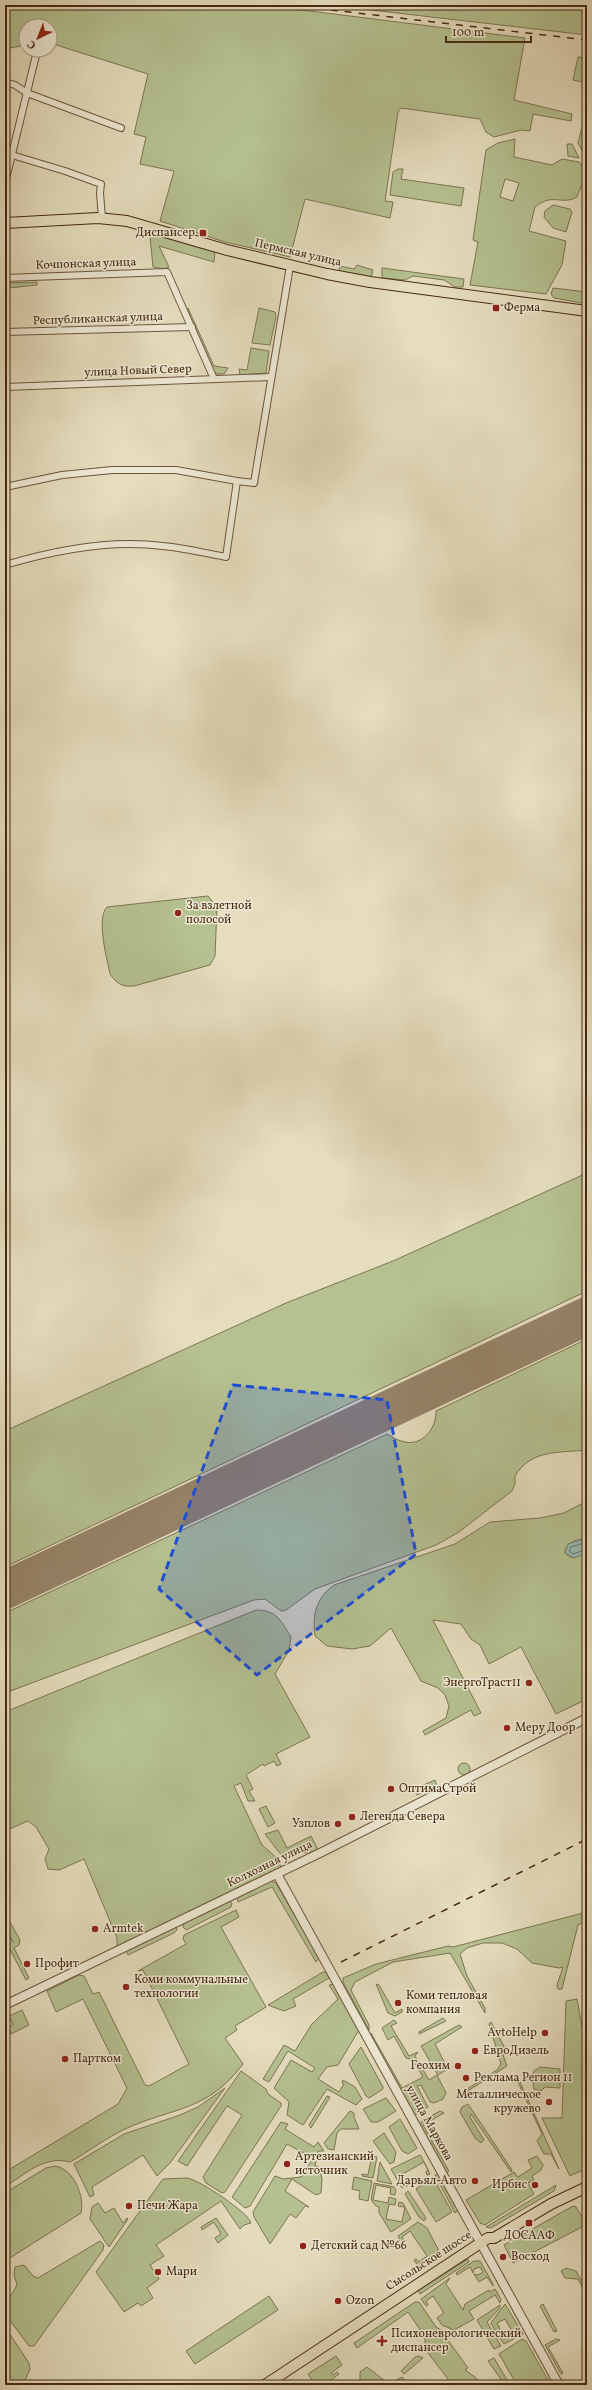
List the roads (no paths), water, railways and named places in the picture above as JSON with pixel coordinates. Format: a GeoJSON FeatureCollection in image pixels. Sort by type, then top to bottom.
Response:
{"type":"FeatureCollection","features":[{"type":"Feature","properties":{"kind":"main road","name":"Пермская улица"},"geometry":{"type":"LineString","coordinates":[[5,223],[102,218],[138,224],[290,266],[370,282],[587,311]]}},
{"type":"Feature","properties":{"kind":"main road","name":"Сысольское шоссе"},"geometry":{"type":"LineString","coordinates":[[484,2241],[490,2233],[517,2216],[554,2195],[587,2180]]}},
{"type":"Feature","properties":{"kind":"main road","name":"Сысольское шоссе"},"geometry":{"type":"LineString","coordinates":[[265,2385],[484,2241],[494,2238],[550,2204],[587,2187]]}},
{"type":"Feature","properties":{"kind":"street"},"geometry":{"type":"LineString","coordinates":[[5,183],[35,58]]}},
{"type":"Feature","properties":{"kind":"street"},"geometry":{"type":"LineString","coordinates":[[5,82],[15,85],[27,93],[122,128]]}},
{"type":"Feature","properties":{"kind":"street"},"geometry":{"type":"LineString","coordinates":[[5,153],[101,184],[102,218]]}},
{"type":"Feature","properties":{"kind":"street"},"geometry":{"type":"LineString","coordinates":[[5,487],[62,475],[112,470],[176,470],[254,483],[290,266]]}},
{"type":"Feature","properties":{"kind":"street","name":"Кочпонская улица"},"geometry":{"type":"LineString","coordinates":[[5,278],[167,272],[192,327]]}},
{"type":"Feature","properties":{"kind":"street"},"geometry":{"type":"LineString","coordinates":[[192,327],[214,379]]}},
{"type":"Feature","properties":{"kind":"street","name":"Республиканская улица"},"geometry":{"type":"LineString","coordinates":[[5,332],[192,327]]}},
{"type":"Feature","properties":{"kind":"street","name":"улица Новый Север"},"geometry":{"type":"LineString","coordinates":[[5,387],[271,377]]}},
{"type":"Feature","properties":{"kind":"street"},"geometry":{"type":"LineString","coordinates":[[5,523],[5,565],[49,553],[108,544],[162,545],[226,557],[237,481]]}},
{"type":"Feature","properties":{"kind":"street","name":"Колхозная улица"},"geometry":{"type":"LineString","coordinates":[[5,2005],[277,1874],[587,1718]]}},
{"type":"Feature","properties":{"kind":"street","name":"улица Маркова"},"geometry":{"type":"LineString","coordinates":[[277,1874],[484,2241],[559,2385]]}},
{"type":"Feature","properties":{"kind":"water"},"geometry":{"type":"Polygon","coordinates":[[[587,1538],[587,1553],[574,1558],[565,1553],[568,1544],[587,1538]]]}},
{"type":"Feature","properties":{"kind":"waterway"},"geometry":{"type":"LineString","coordinates":[[5,1927],[13,1942]]}},
{"type":"Feature","properties":{"kind":"railway"},"geometry":{"type":"LineString","coordinates":[[289,5],[587,40]]}},
{"type":"Feature","properties":{"kind":"railway"},"geometry":{"type":"LineString","coordinates":[[341,1962],[587,1839]]}},
{"type":"Feature","properties":{"kind":"place","name":"Диспансер"},"geometry":{"type":"Point","coordinates":[203,233]}},
{"type":"Feature","properties":{"kind":"place","name":"Ферма"},"geometry":{"type":"Point","coordinates":[496,308]}},
{"type":"Feature","properties":{"kind":"place","name":"За взлетной полосой"},"geometry":{"type":"Point","coordinates":[178,913]}},
{"type":"Feature","properties":{"kind":"place","name":"ЭнергоТраст11"},"geometry":{"type":"Point","coordinates":[529,1683]}},
{"type":"Feature","properties":{"kind":"place","name":"Меру Доор"},"geometry":{"type":"Point","coordinates":[507,1728]}},
{"type":"Feature","properties":{"kind":"place","name":"ОптимаСтрой"},"geometry":{"type":"Point","coordinates":[391,1789]}},
{"type":"Feature","properties":{"kind":"place","name":"Легенда Севера"},"geometry":{"type":"Point","coordinates":[352,1817]}},
{"type":"Feature","properties":{"kind":"place","name":"Узплов"},"geometry":{"type":"Point","coordinates":[338,1824]}},
{"type":"Feature","properties":{"kind":"place","name":"Armtek"},"geometry":{"type":"Point","coordinates":[95,1929]}},
{"type":"Feature","properties":{"kind":"place","name":"Профит"},"geometry":{"type":"Point","coordinates":[27,1964]}},
{"type":"Feature","properties":{"kind":"place","name":"Коми коммунальные технологии"},"geometry":{"type":"Point","coordinates":[126,1987]}},
{"type":"Feature","properties":{"kind":"place","name":"Коми тепловая компания"},"geometry":{"type":"Point","coordinates":[398,2003]}},
{"type":"Feature","properties":{"kind":"place","name":"AvtoHelp"},"geometry":{"type":"Point","coordinates":[545,2033]}},
{"type":"Feature","properties":{"kind":"place","name":"ЕвроДизель"},"geometry":{"type":"Point","coordinates":[475,2051]}},
{"type":"Feature","properties":{"kind":"place","name":"Партком"},"geometry":{"type":"Point","coordinates":[65,2059]}},
{"type":"Feature","properties":{"kind":"place","name":"Геохим"},"geometry":{"type":"Point","coordinates":[458,2066]}},
{"type":"Feature","properties":{"kind":"place","name":"Реклама Регион 11"},"geometry":{"type":"Point","coordinates":[466,2078]}},
{"type":"Feature","properties":{"kind":"place","name":"Металлическое кружево"},"geometry":{"type":"Point","coordinates":[549,2102]}},
{"type":"Feature","properties":{"kind":"place","name":"Артезианский источник"},"geometry":{"type":"Point","coordinates":[287,2164]}},
{"type":"Feature","properties":{"kind":"place","name":"Дарьял-Авто"},"geometry":{"type":"Point","coordinates":[475,2181]}},
{"type":"Feature","properties":{"kind":"place","name":"Ирбис"},"geometry":{"type":"Point","coordinates":[535,2185]}},
{"type":"Feature","properties":{"kind":"place","name":"Печи Жара"},"geometry":{"type":"Point","coordinates":[129,2206]}},
{"type":"Feature","properties":{"kind":"place","name":"ДОСААФ"},"geometry":{"type":"Point","coordinates":[529,2223]}},
{"type":"Feature","properties":{"kind":"place","name":"Детский сад №66"},"geometry":{"type":"Point","coordinates":[303,2246]}},
{"type":"Feature","properties":{"kind":"place","name":"Восход"},"geometry":{"type":"Point","coordinates":[503,2257]}},
{"type":"Feature","properties":{"kind":"place","name":"Мари"},"geometry":{"type":"Point","coordinates":[158,2272]}},
{"type":"Feature","properties":{"kind":"place","name":"Ozon"},"geometry":{"type":"Point","coordinates":[338,2301]}},
{"type":"Feature","properties":{"kind":"place","name":"Психоневрологический диспансер"},"geometry":{"type":"Point","coordinates":[382,2341]}}]}
